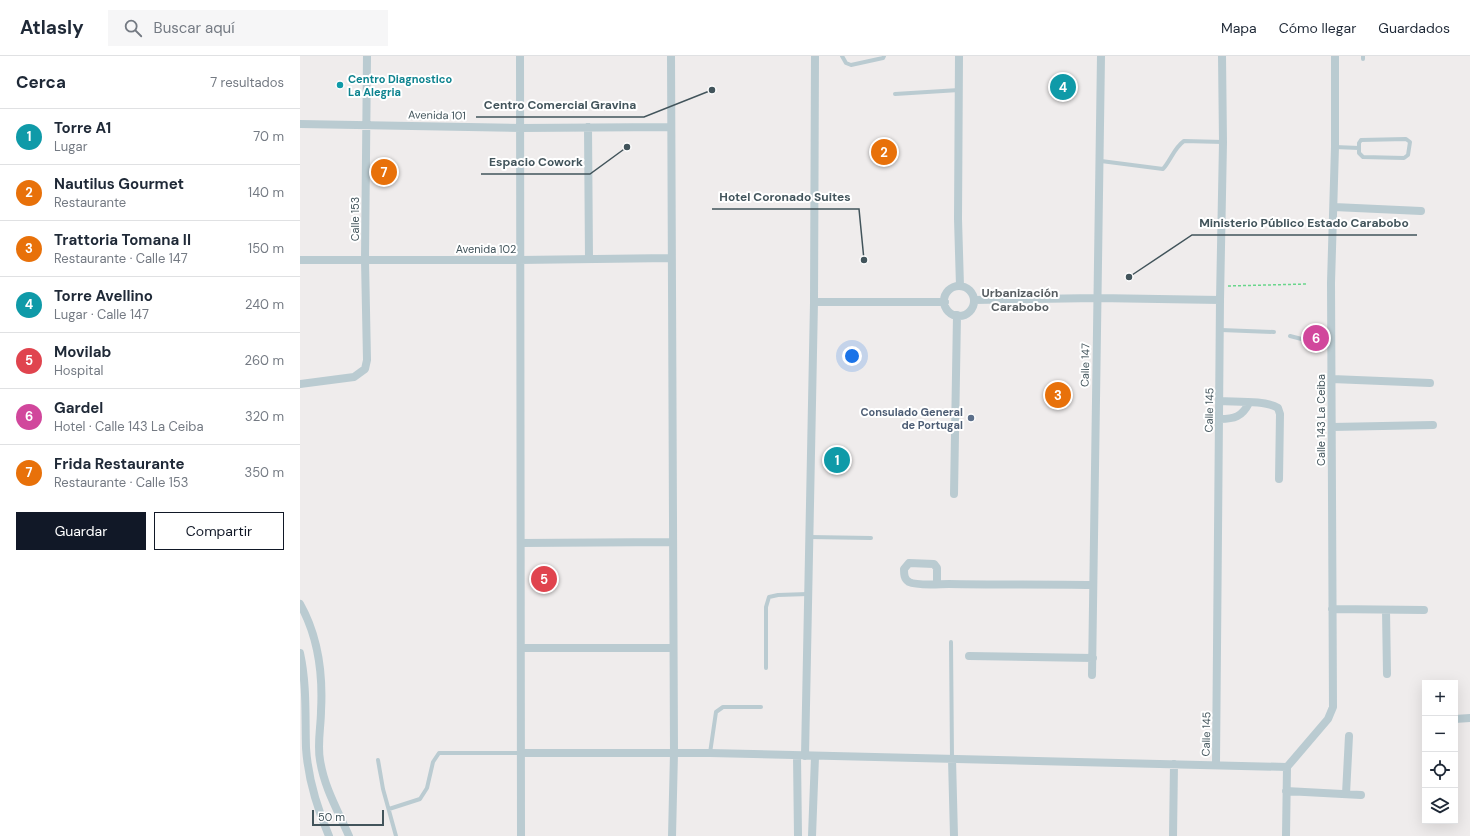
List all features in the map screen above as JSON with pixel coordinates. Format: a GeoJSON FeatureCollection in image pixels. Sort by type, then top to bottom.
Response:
{"type":"FeatureCollection","features":[{"type":"Feature","properties":{"kind":"street","name":"Calle 153"},"geometry":{"type":"LineString","coordinates":[[300,384],[354,377],[364,368],[366,360],[365,260],[367,56]]}},
{"type":"Feature","properties":{"kind":"street"},"geometry":{"type":"LineString","coordinates":[[520,56],[521,836]]}},
{"type":"Feature","properties":{"kind":"street"},"geometry":{"type":"LineString","coordinates":[[671,56],[674,753],[672,836]]}},
{"type":"Feature","properties":{"kind":"street"},"geometry":{"type":"LineString","coordinates":[[798,836],[808,594],[814,302],[815,56]]}},
{"type":"Feature","properties":{"kind":"street"},"geometry":{"type":"LineString","coordinates":[[959,56],[958,219],[960,286]]}},
{"type":"Feature","properties":{"kind":"street","name":"Calle 147"},"geometry":{"type":"LineString","coordinates":[[1092,675],[1097,298],[1101,161],[1101,56]]}},
{"type":"Feature","properties":{"kind":"street","name":"Calle 145"},"geometry":{"type":"LineString","coordinates":[[1216,764],[1221,330],[1220,286],[1223,142],[1222,56]]}},
{"type":"Feature","properties":{"kind":"street","name":"Calle 143 La Ceiba"},"geometry":{"type":"LineString","coordinates":[[1286,767],[1328,719],[1333,708],[1331,283],[1334,207],[1335,56]]}},
{"type":"Feature","properties":{"kind":"street","name":"Avenida 101"},"geometry":{"type":"LineString","coordinates":[[300,124],[521,128],[671,127]]}},
{"type":"Feature","properties":{"kind":"street"},"geometry":{"type":"LineString","coordinates":[[588,127],[589,259]]}},
{"type":"Feature","properties":{"kind":"street"},"geometry":{"type":"LineString","coordinates":[[1334,207],[1421,211]]}},
{"type":"Feature","properties":{"kind":"street","name":"Avenida 102"},"geometry":{"type":"LineString","coordinates":[[300,260],[671,258]]}},
{"type":"Feature","properties":{"kind":"street"},"geometry":{"type":"LineString","coordinates":[[960,286],[971,292],[974,300],[969,312],[957,315],[947,309],[945,302],[949,290],[960,286]]}},
{"type":"Feature","properties":{"kind":"street"},"geometry":{"type":"LineString","coordinates":[[974,300],[1097,298],[1220,300]]}},
{"type":"Feature","properties":{"kind":"street"},"geometry":{"type":"LineString","coordinates":[[814,302],[945,302]]}},
{"type":"Feature","properties":{"kind":"street"},"geometry":{"type":"LineString","coordinates":[[954,494],[957,315]]}},
{"type":"Feature","properties":{"kind":"street"},"geometry":{"type":"LineString","coordinates":[[1332,379],[1430,383]]}},
{"type":"Feature","properties":{"kind":"street"},"geometry":{"type":"LineString","coordinates":[[1220,401],[1271,405],[1280,411],[1279,479]]}},
{"type":"Feature","properties":{"kind":"street"},"geometry":{"type":"LineString","coordinates":[[1220,419],[1238,417],[1246,410],[1249,403]]}},
{"type":"Feature","properties":{"kind":"street"},"geometry":{"type":"LineString","coordinates":[[1332,427],[1433,425]]}},
{"type":"Feature","properties":{"kind":"street"},"geometry":{"type":"LineString","coordinates":[[520,543],[673,542]]}},
{"type":"Feature","properties":{"kind":"street"},"geometry":{"type":"LineString","coordinates":[[937,584],[1094,585]]}},
{"type":"Feature","properties":{"kind":"street"},"geometry":{"type":"LineString","coordinates":[[300,604],[311,630],[320,666],[322,706],[319,757],[324,781],[349,836]]}},
{"type":"Feature","properties":{"kind":"street"},"geometry":{"type":"LineString","coordinates":[[1332,609],[1424,610]]}},
{"type":"Feature","properties":{"kind":"street"},"geometry":{"type":"LineString","coordinates":[[1386,610],[1387,674]]}},
{"type":"Feature","properties":{"kind":"street"},"geometry":{"type":"LineString","coordinates":[[521,648],[673,648]]}},
{"type":"Feature","properties":{"kind":"street"},"geometry":{"type":"LineString","coordinates":[[300,653],[304,671],[306,748],[311,781],[321,817],[329,836]]}},
{"type":"Feature","properties":{"kind":"street"},"geometry":{"type":"LineString","coordinates":[[970,656],[1093,658]]}},
{"type":"Feature","properties":{"kind":"street"},"geometry":{"type":"LineString","coordinates":[[1458,719],[1470,718]]}},
{"type":"Feature","properties":{"kind":"street"},"geometry":{"type":"LineString","coordinates":[[1346,794],[1349,736]]}},
{"type":"Feature","properties":{"kind":"street"},"geometry":{"type":"LineString","coordinates":[[520,753],[710,753],[815,757],[1216,764],[1286,767],[1286,836]]}},
{"type":"Feature","properties":{"kind":"street"},"geometry":{"type":"LineString","coordinates":[[812,836],[815,757]]}},
{"type":"Feature","properties":{"kind":"street"},"geometry":{"type":"LineString","coordinates":[[952,760],[954,836]]}},
{"type":"Feature","properties":{"kind":"street"},"geometry":{"type":"LineString","coordinates":[[1173,836],[1174,764]]}},
{"type":"Feature","properties":{"kind":"street"},"geometry":{"type":"LineString","coordinates":[[1286,791],[1361,794]]}},
{"type":"Feature","properties":{"kind":"lane"},"geometry":{"type":"LineString","coordinates":[[842,56],[846,63],[851,65],[883,58],[884,56]]}},
{"type":"Feature","properties":{"kind":"lane"},"geometry":{"type":"LineString","coordinates":[[895,94],[959,90]]}},
{"type":"Feature","properties":{"kind":"lane"},"geometry":{"type":"LineString","coordinates":[[1406,139],[1410,142],[1408,155],[1404,158],[1363,157],[1359,153],[1359,148],[1359,143],[1361,140],[1406,139]]}},
{"type":"Feature","properties":{"kind":"lane"},"geometry":{"type":"LineString","coordinates":[[1101,161],[1163,169],[1170,161],[1177,146],[1184,141],[1223,142]]}},
{"type":"Feature","properties":{"kind":"lane"},"geometry":{"type":"LineString","coordinates":[[1335,147],[1359,148]]}},
{"type":"Feature","properties":{"kind":"lane"},"geometry":{"type":"LineString","coordinates":[[1221,330],[1274,332]]}},
{"type":"Feature","properties":{"kind":"lane"},"geometry":{"type":"LineString","coordinates":[[1290,336],[1317,343],[1332,341]]}},
{"type":"Feature","properties":{"kind":"lane"},"geometry":{"type":"LineString","coordinates":[[809,537],[871,538]]}},
{"type":"Feature","properties":{"kind":"lane"},"geometry":{"type":"LineString","coordinates":[[766,668],[766,607],[769,597],[778,595],[808,594]]}},
{"type":"Feature","properties":{"kind":"lane"},"geometry":{"type":"LineString","coordinates":[[951,642],[952,760]]}},
{"type":"Feature","properties":{"kind":"lane"},"geometry":{"type":"LineString","coordinates":[[710,753],[716,712],[723,707],[761,708]]}},
{"type":"Feature","properties":{"kind":"lane"},"geometry":{"type":"LineString","coordinates":[[389,809],[420,799],[427,788],[433,762],[439,753],[520,753]]}},
{"type":"Feature","properties":{"kind":"lane"},"geometry":{"type":"LineString","coordinates":[[378,760],[396,836]]}},
{"type":"Feature","properties":{"kind":"path"},"geometry":{"type":"LineString","coordinates":[[1220,286],[1306,284]]}},
{"type":"Feature","properties":{"kind":"place","name":"Centro Diagnostico La Alegria"},"geometry":{"type":"Point","coordinates":[340,85]}},
{"type":"Feature","properties":{"kind":"place","name":"Torre Avellino"},"geometry":{"type":"Point","coordinates":[1063,87]}},
{"type":"Feature","properties":{"kind":"place","name":"Centro Comercial Gravina"},"geometry":{"type":"Point","coordinates":[712,90]}},
{"type":"Feature","properties":{"kind":"place","name":"Espacio Cowork"},"geometry":{"type":"Point","coordinates":[627,147]}},
{"type":"Feature","properties":{"kind":"place","name":"Nautilus Gourmet"},"geometry":{"type":"Point","coordinates":[884,152]}},
{"type":"Feature","properties":{"kind":"place","name":"Frida Restaurante"},"geometry":{"type":"Point","coordinates":[384,172]}},
{"type":"Feature","properties":{"kind":"place","name":"Hotel Coronado Suites"},"geometry":{"type":"Point","coordinates":[864,260]}},
{"type":"Feature","properties":{"kind":"place","name":"Ministerio Público Estado Carabobo"},"geometry":{"type":"Point","coordinates":[1129,277]}},
{"type":"Feature","properties":{"kind":"place","name":"Gardel"},"geometry":{"type":"Point","coordinates":[1316,338]}},
{"type":"Feature","properties":{"kind":"place","name":"Trattoria Tomana II"},"geometry":{"type":"Point","coordinates":[1058,395]}},
{"type":"Feature","properties":{"kind":"place","name":"Consulado General de Portugal"},"geometry":{"type":"Point","coordinates":[971,418]}},
{"type":"Feature","properties":{"kind":"place","name":"Torre A1"},"geometry":{"type":"Point","coordinates":[837,460]}},
{"type":"Feature","properties":{"kind":"place","name":"Movilab"},"geometry":{"type":"Point","coordinates":[544,579]}},
{"type":"Feature","properties":{"kind":"district","name":"Urbanización Carabobo"},"geometry":{"type":"Point","coordinates":[1020,300]}}]}
